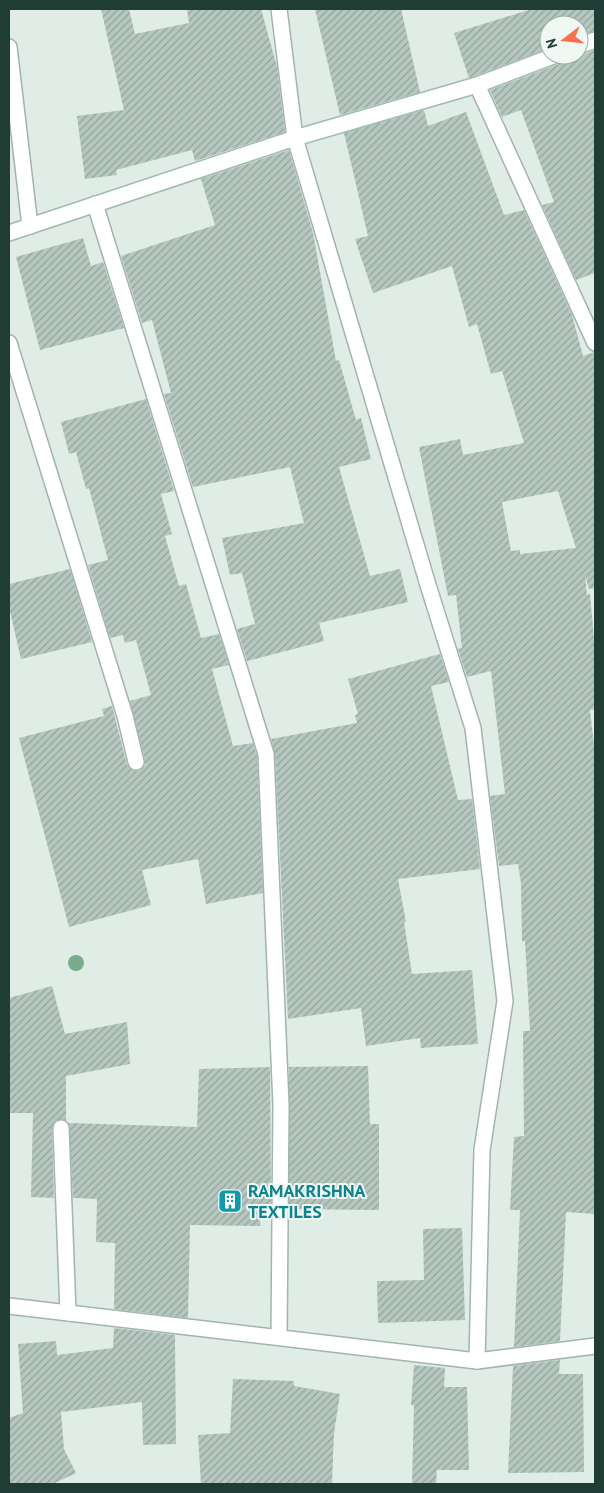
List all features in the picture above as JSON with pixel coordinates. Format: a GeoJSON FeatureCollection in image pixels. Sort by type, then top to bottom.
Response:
{"type":"FeatureCollection","features":[{"type":"Feature","properties":{"kind":"street"},"geometry":{"type":"LineString","coordinates":[[280,9],[295,138],[428,585],[473,728],[505,1001],[482,1150],[477,1361]]}},
{"type":"Feature","properties":{"kind":"street"},"geometry":{"type":"LineString","coordinates":[[9,47],[30,226]]}},
{"type":"Feature","properties":{"kind":"street"},"geometry":{"type":"LineString","coordinates":[[9,233],[295,138],[477,85],[539,61]]}},
{"type":"Feature","properties":{"kind":"street"},"geometry":{"type":"LineString","coordinates":[[477,85],[595,343]]}},
{"type":"Feature","properties":{"kind":"street"},"geometry":{"type":"LineString","coordinates":[[95,204],[266,754],[281,1104],[279,1337]]}},
{"type":"Feature","properties":{"kind":"street"},"geometry":{"type":"LineString","coordinates":[[9,342],[126,716],[136,762]]}},
{"type":"Feature","properties":{"kind":"street"},"geometry":{"type":"LineString","coordinates":[[61,1128],[68,1313]]}},
{"type":"Feature","properties":{"kind":"street"},"geometry":{"type":"LineString","coordinates":[[9,1306],[477,1361],[595,1346]]}},
{"type":"Feature","properties":{"kind":"building"},"geometry":{"type":"Polygon","coordinates":[[[101,9],[129,9],[135,34],[189,23],[187,9],[261,9],[277,67],[285,132],[195,161],[192,150],[116,170],[117,175],[85,179],[77,116],[124,110],[101,9]]]}},
{"type":"Feature","properties":{"kind":"building"},"geometry":{"type":"Polygon","coordinates":[[[315,9],[401,9],[420,92],[340,115],[315,9]]]}},
{"type":"Feature","properties":{"kind":"building"},"geometry":{"type":"Polygon","coordinates":[[[532,9],[595,9],[595,31],[589,33],[589,15],[539,15],[539,52],[469,78],[454,33],[532,9]]]}},
{"type":"Feature","properties":{"kind":"building"},"geometry":{"type":"Polygon","coordinates":[[[595,50],[595,273],[576,280],[542,205],[554,202],[521,110],[502,117],[490,90],[556,65],[589,65],[589,52],[595,50]]]}},
{"type":"Feature","properties":{"kind":"building"},"geometry":{"type":"Polygon","coordinates":[[[424,110],[428,126],[466,112],[504,215],[524,210],[572,315],[583,356],[595,352],[595,588],[589,589],[585,575],[587,595],[590,594],[595,651],[595,709],[590,710],[595,754],[595,1214],[566,1212],[560,1341],[514,1347],[520,1210],[510,1210],[514,1137],[524,1136],[523,1031],[530,1031],[525,941],[522,941],[521,883],[518,864],[499,866],[490,796],[505,794],[491,671],[467,677],[458,649],[462,648],[456,595],[448,596],[419,447],[460,439],[463,455],[524,443],[502,371],[491,374],[477,324],[469,327],[452,266],[373,293],[355,239],[368,236],[344,133],[424,110]],[[558,491],[502,502],[511,551],[520,550],[520,554],[576,548],[558,491]]]}},
{"type":"Feature","properties":{"kind":"building"},"geometry":{"type":"Polygon","coordinates":[[[289,150],[313,233],[336,361],[339,360],[356,420],[361,418],[371,459],[339,467],[370,576],[400,569],[408,602],[319,623],[324,641],[247,661],[237,629],[255,624],[242,573],[230,575],[222,538],[304,523],[290,467],[193,487],[164,394],[171,393],[152,320],[142,323],[121,256],[215,225],[201,179],[289,150]]]}},
{"type":"Feature","properties":{"kind":"building"},"geometry":{"type":"Polygon","coordinates":[[[83,238],[91,266],[103,262],[124,328],[40,350],[16,257],[83,238]]]}},
{"type":"Feature","properties":{"kind":"building"},"geometry":{"type":"Polygon","coordinates":[[[146,399],[174,491],[161,494],[172,534],[165,536],[179,586],[186,584],[201,638],[219,634],[229,665],[212,669],[233,746],[253,743],[257,756],[263,893],[206,904],[198,859],[142,870],[151,905],[69,927],[19,738],[104,716],[102,709],[112,706],[127,765],[133,771],[139,771],[145,765],[145,760],[130,701],[151,695],[136,640],[125,643],[123,635],[110,638],[88,565],[108,560],[89,488],[86,489],[76,452],[69,454],[61,422],[146,399]]]}},
{"type":"Feature","properties":{"kind":"building"},"geometry":{"type":"Polygon","coordinates":[[[70,569],[92,642],[21,659],[9,607],[9,584],[70,569]]]}},
{"type":"Feature","properties":{"kind":"building"},"geometry":{"type":"Polygon","coordinates":[[[440,654],[449,682],[431,686],[458,800],[472,799],[480,869],[398,879],[406,922],[404,922],[412,974],[472,970],[478,1044],[421,1048],[420,1038],[366,1046],[361,1008],[288,1019],[275,754],[271,739],[357,723],[355,715],[358,714],[348,679],[440,654]]]}},
{"type":"Feature","properties":{"kind":"building"},"geometry":{"type":"Polygon","coordinates":[[[52,986],[65,1034],[127,1022],[130,1064],[66,1076],[66,1121],[56,1120],[52,1128],[54,1198],[31,1197],[33,1113],[9,1113],[9,998],[52,986]]]}},
{"type":"Feature","properties":{"kind":"building"},"geometry":{"type":"Polygon","coordinates":[[[368,1066],[370,1124],[379,1124],[379,1210],[289,1209],[289,1067],[368,1066]]]}},
{"type":"Feature","properties":{"kind":"building"},"geometry":{"type":"Polygon","coordinates":[[[270,1067],[271,1208],[261,1208],[260,1226],[190,1225],[188,1318],[114,1309],[115,1243],[96,1242],[97,1199],[73,1198],[69,1123],[197,1127],[199,1069],[270,1067]]]}},
{"type":"Feature","properties":{"kind":"building"},"geometry":{"type":"Polygon","coordinates":[[[462,1228],[465,1320],[378,1323],[377,1281],[424,1280],[423,1229],[462,1228]]]}},
{"type":"Feature","properties":{"kind":"building"},"geometry":{"type":"Polygon","coordinates":[[[114,1328],[175,1335],[176,1444],[143,1445],[142,1402],[61,1412],[64,1449],[76,1473],[53,1484],[9,1484],[9,1418],[23,1413],[18,1344],[56,1341],[57,1355],[113,1348],[114,1328]]]}},
{"type":"Feature","properties":{"kind":"building"},"geometry":{"type":"Polygon","coordinates":[[[560,1360],[559,1374],[583,1374],[584,1472],[508,1473],[513,1366],[560,1360]]]}},
{"type":"Feature","properties":{"kind":"building"},"geometry":{"type":"Polygon","coordinates":[[[414,1365],[445,1368],[444,1387],[467,1387],[469,1470],[437,1470],[436,1484],[412,1484],[414,1405],[411,1405],[414,1365]]]}},
{"type":"Feature","properties":{"kind":"building"},"geometry":{"type":"Polygon","coordinates":[[[233,1379],[294,1381],[294,1386],[340,1394],[334,1433],[332,1484],[201,1484],[198,1435],[230,1433],[233,1379]]]}},
{"type":"Feature","properties":{"kind":"place","name":"RAMAKRISHNA TEXTILES"},"geometry":{"type":"Point","coordinates":[230,1201]}}]}
